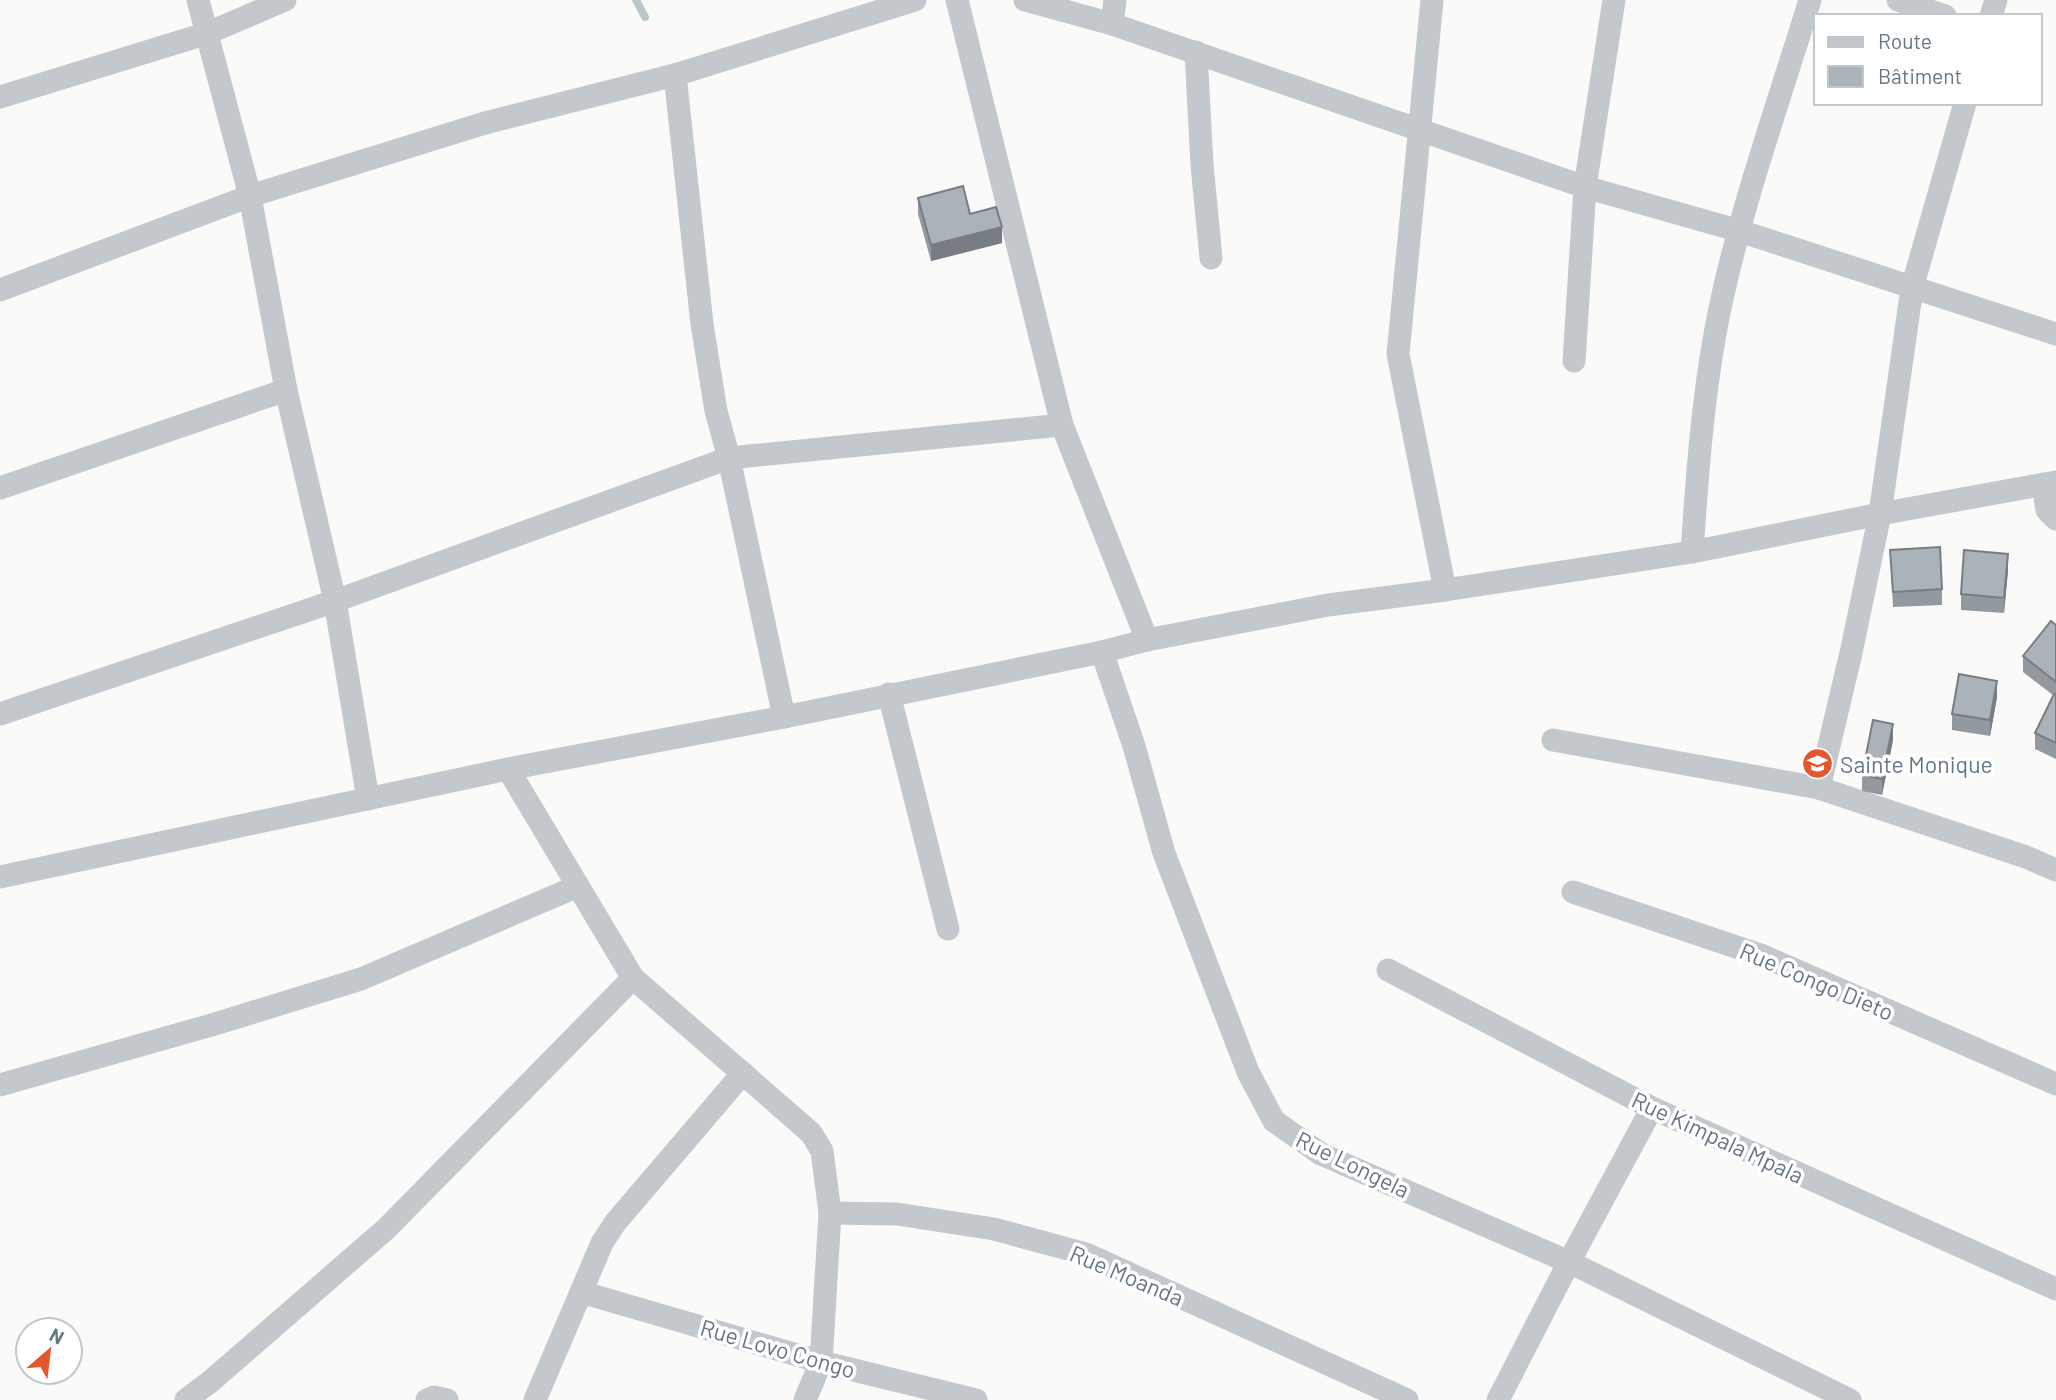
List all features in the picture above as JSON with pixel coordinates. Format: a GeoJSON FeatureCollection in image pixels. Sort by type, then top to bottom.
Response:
{"type":"FeatureCollection","features":[{"type":"Feature","properties":{"kind":"street"},"geometry":{"type":"LineString","coordinates":[[198,0],[250,196],[286,390],[335,601],[368,799]]}},
{"type":"Feature","properties":{"kind":"street"},"geometry":{"type":"LineString","coordinates":[[0,97],[208,33],[285,0]]}},
{"type":"Feature","properties":{"kind":"street"},"geometry":{"type":"LineString","coordinates":[[0,290],[250,196],[485,123],[667,77],[915,0]]}},
{"type":"Feature","properties":{"kind":"street"},"geometry":{"type":"LineString","coordinates":[[957,0],[1062,425],[1147,639]]}},
{"type":"Feature","properties":{"kind":"street"},"geometry":{"type":"LineString","coordinates":[[1025,0],[1112,24],[1196,52],[1585,187],[1740,231],[2056,334]]}},
{"type":"Feature","properties":{"kind":"street"},"geometry":{"type":"LineString","coordinates":[[1112,24],[1115,0]]}},
{"type":"Feature","properties":{"kind":"street"},"geometry":{"type":"LineString","coordinates":[[1432,0],[1398,354],[1445,590]]}},
{"type":"Feature","properties":{"kind":"street"},"geometry":{"type":"LineString","coordinates":[[1574,361],[1585,187],[1614,0]]}},
{"type":"Feature","properties":{"kind":"street"},"geometry":{"type":"LineString","coordinates":[[1692,552],[1698,456],[1715,332],[1740,231],[1810,0]]}},
{"type":"Feature","properties":{"kind":"street"},"geometry":{"type":"LineString","coordinates":[[1898,0],[1939,14]]}},
{"type":"Feature","properties":{"kind":"street"},"geometry":{"type":"LineString","coordinates":[[1196,52],[1202,165],[1211,258]]}},
{"type":"Feature","properties":{"kind":"street"},"geometry":{"type":"LineString","coordinates":[[667,77],[716,411],[729,458],[784,717]]}},
{"type":"Feature","properties":{"kind":"street"},"geometry":{"type":"LineString","coordinates":[[1819,788],[1880,514],[1912,288],[1964,105]]}},
{"type":"Feature","properties":{"kind":"street"},"geometry":{"type":"LineString","coordinates":[[0,488],[286,390]]}},
{"type":"Feature","properties":{"kind":"street"},"geometry":{"type":"LineString","coordinates":[[0,714],[335,601],[729,458],[1062,425]]}},
{"type":"Feature","properties":{"kind":"street"},"geometry":{"type":"LineString","coordinates":[[0,877],[508,769],[784,717],[1102,652],[1147,639],[1328,604],[1445,590],[1692,552],[2050,483],[2047,510],[2056,519]]}},
{"type":"Feature","properties":{"kind":"street","name":"Rue Longela"},"geometry":{"type":"LineString","coordinates":[[1102,652],[1134,746],[1164,853],[1248,1072],[1274,1121],[1321,1154],[1569,1262],[1850,1400]]}},
{"type":"Feature","properties":{"kind":"street"},"geometry":{"type":"LineString","coordinates":[[889,694],[948,929]]}},
{"type":"Feature","properties":{"kind":"street"},"geometry":{"type":"LineString","coordinates":[[1553,740],[1819,788],[2056,870]]}},
{"type":"Feature","properties":{"kind":"street"},"geometry":{"type":"LineString","coordinates":[[508,769],[633,978],[811,1132],[822,1151],[830,1213],[821,1362],[805,1400]]}},
{"type":"Feature","properties":{"kind":"street"},"geometry":{"type":"LineString","coordinates":[[0,1085],[361,979],[578,886]]}},
{"type":"Feature","properties":{"kind":"street","name":"Rue Congo Dieto"},"geometry":{"type":"LineString","coordinates":[[1573,892],[1763,956],[2056,1084]]}},
{"type":"Feature","properties":{"kind":"street","name":"Rue Kimpala Mpala"},"geometry":{"type":"LineString","coordinates":[[1388,970],[1652,1108],[2056,1289]]}},
{"type":"Feature","properties":{"kind":"street"},"geometry":{"type":"LineString","coordinates":[[186,1400],[386,1229],[633,978]]}},
{"type":"Feature","properties":{"kind":"street"},"geometry":{"type":"LineString","coordinates":[[535,1400],[602,1243],[615,1223],[743,1073]]}},
{"type":"Feature","properties":{"kind":"street"},"geometry":{"type":"LineString","coordinates":[[1498,1400],[1652,1108]]}},
{"type":"Feature","properties":{"kind":"street","name":"Rue Moanda"},"geometry":{"type":"LineString","coordinates":[[830,1213],[897,1214],[994,1229],[1086,1254],[1407,1400]]}},
{"type":"Feature","properties":{"kind":"street","name":"Rue Lovo Congo"},"geometry":{"type":"LineString","coordinates":[[581,1292],[821,1362],[976,1400]]}},
{"type":"Feature","properties":{"kind":"street"},"geometry":{"type":"LineString","coordinates":[[427,1400],[434,1397],[447,1400]]}},
{"type":"Feature","properties":{"kind":"building"},"geometry":{"type":"Polygon","coordinates":[[[963,186],[970,214],[996,207],[1002,227],[931,245],[918,198],[963,186]]]}},
{"type":"Feature","properties":{"kind":"building"},"geometry":{"type":"Polygon","coordinates":[[[1940,547],[1942,589],[1893,592],[1890,550],[1940,547]]]}},
{"type":"Feature","properties":{"kind":"building"},"geometry":{"type":"Polygon","coordinates":[[[1964,550],[2008,554],[2004,598],[1961,594],[1964,550]]]}},
{"type":"Feature","properties":{"kind":"building"},"geometry":{"type":"Polygon","coordinates":[[[2051,621],[2056,625],[2056,682],[2023,656],[2051,621]]]}},
{"type":"Feature","properties":{"kind":"building"},"geometry":{"type":"Polygon","coordinates":[[[1959,674],[1997,681],[1990,720],[1952,714],[1959,674]]]}},
{"type":"Feature","properties":{"kind":"building"},"geometry":{"type":"Polygon","coordinates":[[[2054,694],[2056,695],[2056,743],[2035,733],[2054,694]]]}},
{"type":"Feature","properties":{"kind":"building"},"geometry":{"type":"Polygon","coordinates":[[[1873,720],[1893,724],[1882,779],[1862,775],[1873,720]]]}},
{"type":"Feature","properties":{"kind":"waterway"},"geometry":{"type":"LineString","coordinates":[[636,0],[645,17]]}},
{"type":"Feature","properties":{"kind":"place","name":"Sainte Monique"},"geometry":{"type":"Point","coordinates":[1817,764]}}]}
